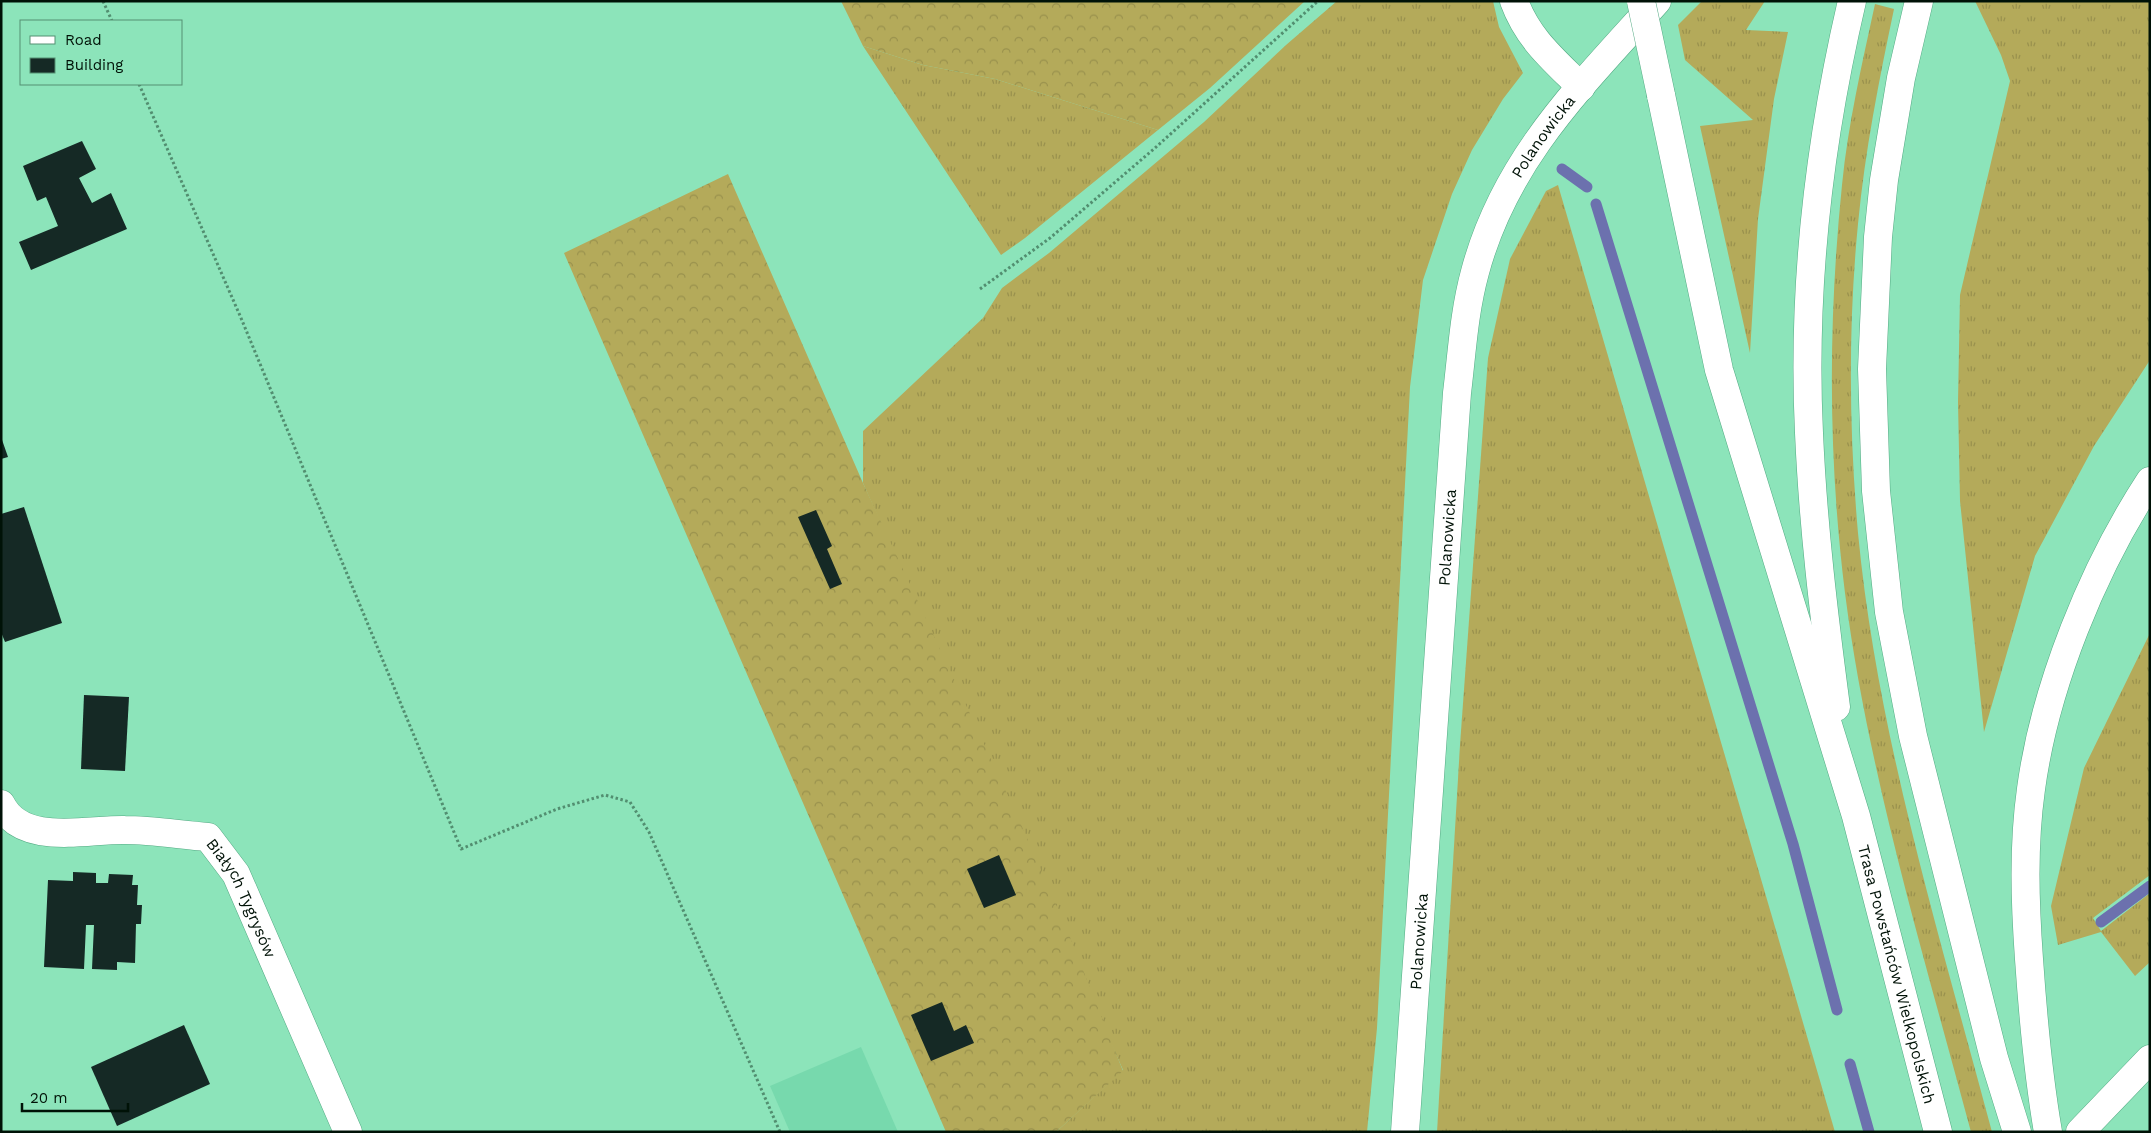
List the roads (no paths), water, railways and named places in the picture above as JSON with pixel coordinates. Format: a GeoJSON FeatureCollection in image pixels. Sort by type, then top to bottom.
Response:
{"type":"FeatureCollection","features":[{"type":"Feature","properties":{"kind":"main road"},"geometry":{"type":"LineString","coordinates":[[1514,1],[1521,20],[1531,37],[1581,87]]}},
{"type":"Feature","properties":{"kind":"main road"},"geometry":{"type":"LineString","coordinates":[[1641,1],[1719,370],[1856,816]]}},
{"type":"Feature","properties":{"kind":"main road","name":"Polanowicka"},"geometry":{"type":"LineString","coordinates":[[1405,1132],[1456,402],[1467,304],[1487,234],[1506,190],[1525,157],[1552,120],[1657,1]]}},
{"type":"Feature","properties":{"kind":"main road"},"geometry":{"type":"LineString","coordinates":[[1852,1],[1830,110],[1820,179],[1813,251],[1808,369],[1809,431],[1817,553],[1842,749],[1856,816]]}},
{"type":"Feature","properties":{"kind":"main road"},"geometry":{"type":"LineString","coordinates":[[1919,1],[1901,78],[1884,180],[1878,237],[1872,369],[1877,500],[1889,612],[1912,736],[1994,1058],[2017,1132]]}},
{"type":"Feature","properties":{"kind":"main road"},"geometry":{"type":"LineString","coordinates":[[2048,1132],[2035,1045],[2027,924],[2026,845],[2031,789],[2042,737],[2063,661],[2104,563],[2150,481]]}},
{"type":"Feature","properties":{"kind":"main road","name":"Białych Tygrysów"},"geometry":{"type":"LineString","coordinates":[[1,804],[14,820],[30,829],[50,833],[125,830],[208,837],[236,874],[348,1132]]}},
{"type":"Feature","properties":{"kind":"main road","name":"Trasa Powstańców Wielkopolskich"},"geometry":{"type":"LineString","coordinates":[[1856,816],[1938,1132]]}},
{"type":"Feature","properties":{"kind":"main road"},"geometry":{"type":"LineString","coordinates":[[2080,1132],[2150,1059]]}},
{"type":"Feature","properties":{"kind":"waterway"},"geometry":{"type":"LineString","coordinates":[[1562,169],[1587,187]]}},
{"type":"Feature","properties":{"kind":"waterway"},"geometry":{"type":"LineString","coordinates":[[1596,204],[1793,844],[1837,1010]]}},
{"type":"Feature","properties":{"kind":"waterway"},"geometry":{"type":"LineString","coordinates":[[2101,922],[2150,886]]}},
{"type":"Feature","properties":{"kind":"waterway"},"geometry":{"type":"LineString","coordinates":[[1850,1064],[1869,1132]]}}]}
